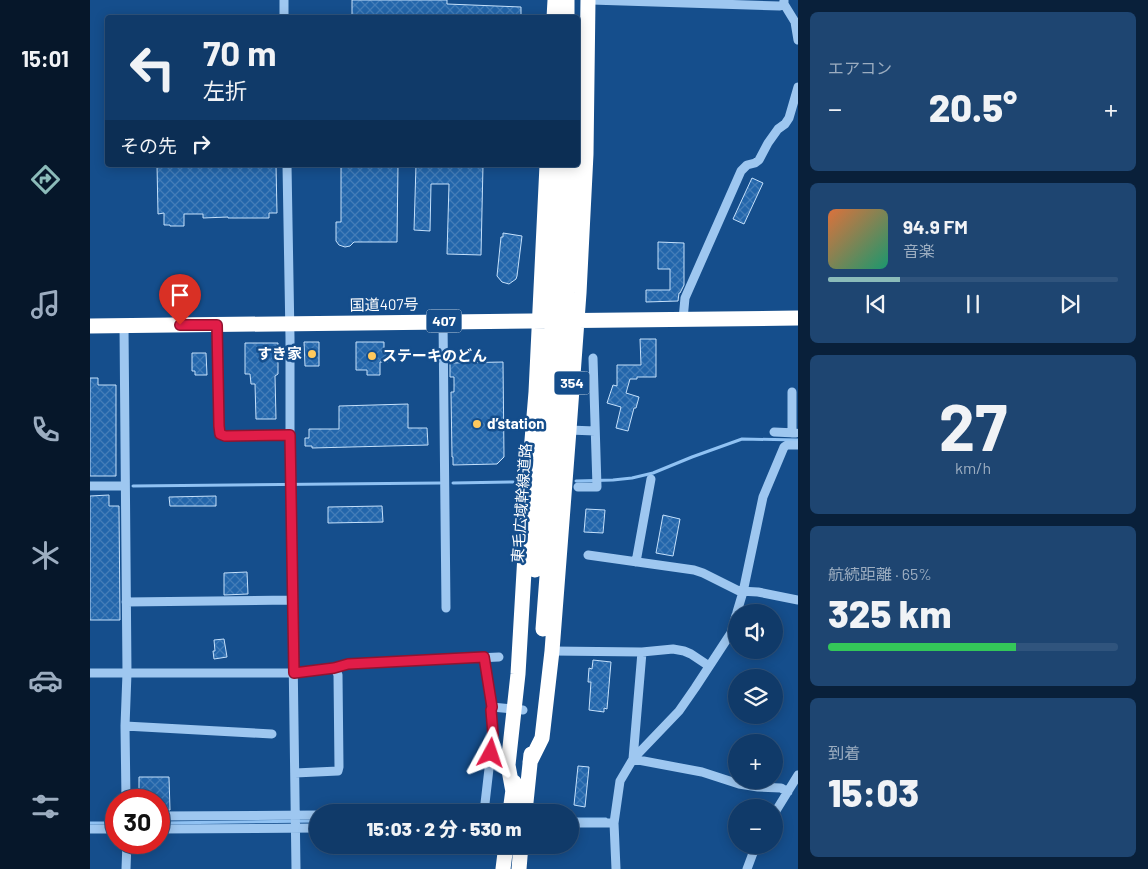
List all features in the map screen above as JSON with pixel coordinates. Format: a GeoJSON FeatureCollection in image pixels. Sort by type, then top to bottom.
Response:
{"type":"FeatureCollection","features":[{"type":"Feature","properties":{"kind":"highway"},"geometry":{"type":"LineString","coordinates":[[554,15],[555,0]]}},
{"type":"Feature","properties":{"kind":"highway"},"geometry":{"type":"LineString","coordinates":[[567,0],[567,15]]}},
{"type":"Feature","properties":{"kind":"highway"},"geometry":{"type":"LineString","coordinates":[[579,0],[579,15]]}},
{"type":"Feature","properties":{"kind":"highway","name":"354"},"geometry":{"type":"LineString","coordinates":[[530,762],[542,738],[552,652],[577,320],[586,154],[590,0]]}},
{"type":"Feature","properties":{"kind":"highway","name":"354"},"geometry":{"type":"LineString","coordinates":[[511,804],[513,792],[508,765],[519,709],[518,674],[536,392],[547,167]]}},
{"type":"Feature","properties":{"kind":"highway","name":"東毛広域幹線道路"},"geometry":{"type":"LineString","coordinates":[[526,804],[540,674],[557,364],[561,274],[560,167]]}},
{"type":"Feature","properties":{"kind":"highway","name":"東毛広域幹線道路"},"geometry":{"type":"LineString","coordinates":[[561,274],[572,167]]}},
{"type":"Feature","properties":{"kind":"highway","name":"国道407号"},"geometry":{"type":"LineString","coordinates":[[90,326],[798,318]]}},
{"type":"Feature","properties":{"kind":"highway","name":"東毛広域幹線道路"},"geometry":{"type":"LineString","coordinates":[[519,709],[527,671],[557,364]]}},
{"type":"Feature","properties":{"kind":"highway"},"geometry":{"type":"LineString","coordinates":[[503,869],[505,854]]}},
{"type":"Feature","properties":{"kind":"highway"},"geometry":{"type":"LineString","coordinates":[[519,869],[520,854]]}},
{"type":"Feature","properties":{"kind":"street"},"geometry":{"type":"LineString","coordinates":[[284,0],[284,15]]}},
{"type":"Feature","properties":{"kind":"street"},"geometry":{"type":"LineString","coordinates":[[590,0],[780,6],[784,2],[795,22],[798,40]]}},
{"type":"Feature","properties":{"kind":"street"},"geometry":{"type":"LineString","coordinates":[[683,319],[685,298],[741,171],[747,165],[759,160],[778,129],[785,124],[789,118],[798,86]]}},
{"type":"Feature","properties":{"kind":"street"},"geometry":{"type":"LineString","coordinates":[[287,167],[296,869]]}},
{"type":"Feature","properties":{"kind":"street"},"geometry":{"type":"LineString","coordinates":[[444,321],[446,608]]}},
{"type":"Feature","properties":{"kind":"street"},"geometry":{"type":"LineString","coordinates":[[217,325],[220,434],[225,436],[290,435]]}},
{"type":"Feature","properties":{"kind":"street"},"geometry":{"type":"LineString","coordinates":[[124,326],[127,673],[126,789]]}},
{"type":"Feature","properties":{"kind":"street"},"geometry":{"type":"LineString","coordinates":[[578,487],[597,487],[593,358]]}},
{"type":"Feature","properties":{"kind":"street"},"geometry":{"type":"LineString","coordinates":[[774,432],[795,433],[792,392]]}},
{"type":"Feature","properties":{"kind":"street"},"geometry":{"type":"LineString","coordinates":[[569,430],[595,431]]}},
{"type":"Feature","properties":{"kind":"street"},"geometry":{"type":"LineString","coordinates":[[740,604],[763,497],[784,447],[787,445],[798,445]]}},
{"type":"Feature","properties":{"kind":"street"},"geometry":{"type":"LineString","coordinates":[[636,562],[651,479]]}},
{"type":"Feature","properties":{"kind":"street"},"geometry":{"type":"LineString","coordinates":[[90,486],[125,486]]}},
{"type":"Feature","properties":{"kind":"street"},"geometry":{"type":"LineString","coordinates":[[588,555],[694,570],[743,592],[758,592],[798,600]]}},
{"type":"Feature","properties":{"kind":"street"},"geometry":{"type":"LineString","coordinates":[[126,602],[292,600]]}},
{"type":"Feature","properties":{"kind":"street"},"geometry":{"type":"LineString","coordinates":[[616,869],[614,823],[620,781],[633,759],[678,711],[696,688],[728,638]]}},
{"type":"Feature","properties":{"kind":"street"},"geometry":{"type":"LineString","coordinates":[[552,652],[642,652],[673,649],[691,654],[710,666]]}},
{"type":"Feature","properties":{"kind":"street"},"geometry":{"type":"LineString","coordinates":[[633,759],[642,652]]}},
{"type":"Feature","properties":{"kind":"street"},"geometry":{"type":"LineString","coordinates":[[484,657],[492,707],[493,734],[485,804]]}},
{"type":"Feature","properties":{"kind":"street"},"geometry":{"type":"LineString","coordinates":[[90,673],[294,673],[334,668],[348,664],[499,657]]}},
{"type":"Feature","properties":{"kind":"street"},"geometry":{"type":"LineString","coordinates":[[295,773],[338,772],[338,675],[334,668]]}},
{"type":"Feature","properties":{"kind":"street"},"geometry":{"type":"LineString","coordinates":[[492,707],[519,709]]}},
{"type":"Feature","properties":{"kind":"street"},"geometry":{"type":"LineString","coordinates":[[125,726],[272,734]]}},
{"type":"Feature","properties":{"kind":"street"},"geometry":{"type":"LineString","coordinates":[[633,759],[702,772],[740,784],[792,790]]}},
{"type":"Feature","properties":{"kind":"street"},"geometry":{"type":"LineString","coordinates":[[783,802],[792,790],[798,775]]}},
{"type":"Feature","properties":{"kind":"street"},"geometry":{"type":"LineString","coordinates":[[170,816],[309,815]]}},
{"type":"Feature","properties":{"kind":"street"},"geometry":{"type":"LineString","coordinates":[[579,823],[614,823]]}},
{"type":"Feature","properties":{"kind":"street"},"geometry":{"type":"LineString","coordinates":[[170,829],[309,828]]}},
{"type":"Feature","properties":{"kind":"street"},"geometry":{"type":"LineString","coordinates":[[90,829],[105,829]]}},
{"type":"Feature","properties":{"kind":"street"},"geometry":{"type":"LineString","coordinates":[[126,869],[127,854]]}},
{"type":"Feature","properties":{"kind":"street"},"geometry":{"type":"LineString","coordinates":[[747,869],[753,854]]}},
{"type":"Feature","properties":{"kind":"building"},"geometry":{"type":"Polygon","coordinates":[[[352,0],[447,0],[447,4],[521,7],[521,15],[352,15],[352,0]]]}},
{"type":"Feature","properties":{"kind":"building"},"geometry":{"type":"Polygon","coordinates":[[[157,167],[276,167],[277,213],[269,213],[269,218],[203,218],[203,214],[184,214],[184,226],[170,226],[164,225],[164,213],[158,214],[157,167]]]}},
{"type":"Feature","properties":{"kind":"building"},"geometry":{"type":"Polygon","coordinates":[[[341,167],[398,167],[397,242],[354,242],[350,246],[345,247],[339,245],[336,241],[336,222],[341,222],[341,167]]]}},
{"type":"Feature","properties":{"kind":"building"},"geometry":{"type":"Polygon","coordinates":[[[416,167],[483,167],[481,255],[447,254],[449,184],[431,184],[430,231],[414,230],[416,167]]]}},
{"type":"Feature","properties":{"kind":"building"},"geometry":{"type":"Polygon","coordinates":[[[752,178],[763,183],[744,224],[733,219],[752,178]]]}},
{"type":"Feature","properties":{"kind":"building"},"geometry":{"type":"Polygon","coordinates":[[[503,233],[522,236],[517,276],[509,284],[502,282],[497,276],[503,233]]]}},
{"type":"Feature","properties":{"kind":"building"},"geometry":{"type":"Polygon","coordinates":[[[658,242],[684,243],[684,285],[679,293],[678,301],[646,302],[646,290],[670,290],[670,269],[658,269],[658,242]]]}},
{"type":"Feature","properties":{"kind":"building"},"geometry":{"type":"Polygon","coordinates":[[[640,339],[656,339],[656,377],[630,379],[626,393],[639,397],[628,431],[616,428],[621,407],[607,403],[613,385],[617,386],[617,365],[641,365],[640,339]]]}},
{"type":"Feature","properties":{"kind":"building","name":"すき家"},"geometry":{"type":"Polygon","coordinates":[[[304,342],[319,342],[319,366],[305,366],[304,342]]]}},
{"type":"Feature","properties":{"kind":"building","name":"ステーキのどん"},"geometry":{"type":"Polygon","coordinates":[[[356,342],[384,342],[384,350],[388,350],[388,362],[380,362],[380,375],[367,375],[367,370],[356,370],[356,342]]]}},
{"type":"Feature","properties":{"kind":"building"},"geometry":{"type":"Polygon","coordinates":[[[245,343],[278,343],[278,374],[275,376],[276,419],[256,419],[255,384],[251,384],[250,374],[245,374],[245,343]]]}},
{"type":"Feature","properties":{"kind":"building"},"geometry":{"type":"Polygon","coordinates":[[[192,353],[206,353],[207,375],[195,375],[195,371],[192,371],[192,353]]]}},
{"type":"Feature","properties":{"kind":"building","name":"d’station"},"geometry":{"type":"Polygon","coordinates":[[[503,362],[504,457],[497,464],[453,465],[451,392],[454,392],[454,377],[450,377],[450,363],[503,362]]]}},
{"type":"Feature","properties":{"kind":"building"},"geometry":{"type":"Polygon","coordinates":[[[90,378],[98,378],[98,385],[116,385],[116,476],[90,476],[90,378]]]}},
{"type":"Feature","properties":{"kind":"building"},"geometry":{"type":"Polygon","coordinates":[[[408,404],[408,428],[427,428],[428,445],[312,448],[312,446],[305,446],[305,438],[309,438],[309,429],[339,429],[339,406],[408,404]]]}},
{"type":"Feature","properties":{"kind":"building"},"geometry":{"type":"Polygon","coordinates":[[[109,495],[109,506],[119,506],[120,620],[90,620],[90,496],[109,495]]]}},
{"type":"Feature","properties":{"kind":"building"},"geometry":{"type":"Polygon","coordinates":[[[216,496],[216,506],[170,506],[169,497],[216,496]]]}},
{"type":"Feature","properties":{"kind":"building"},"geometry":{"type":"Polygon","coordinates":[[[382,506],[383,522],[328,523],[328,507],[382,506]]]}},
{"type":"Feature","properties":{"kind":"building"},"geometry":{"type":"Polygon","coordinates":[[[586,509],[605,510],[603,533],[584,532],[586,509]]]}},
{"type":"Feature","properties":{"kind":"building"},"geometry":{"type":"Polygon","coordinates":[[[663,515],[680,519],[673,556],[656,553],[663,515]]]}},
{"type":"Feature","properties":{"kind":"building"},"geometry":{"type":"Polygon","coordinates":[[[247,572],[248,594],[224,595],[224,573],[247,572]]]}},
{"type":"Feature","properties":{"kind":"building"},"geometry":{"type":"Polygon","coordinates":[[[224,639],[227,657],[214,659],[214,640],[224,639]]]}},
{"type":"Feature","properties":{"kind":"building"},"geometry":{"type":"Polygon","coordinates":[[[593,660],[611,662],[607,709],[604,708],[604,712],[589,710],[591,682],[588,682],[589,668],[592,669],[593,660]]]}},
{"type":"Feature","properties":{"kind":"building"},"geometry":{"type":"Polygon","coordinates":[[[578,766],[589,767],[585,807],[574,804],[578,766]]]}},
{"type":"Feature","properties":{"kind":"building"},"geometry":{"type":"Polygon","coordinates":[[[139,777],[169,777],[169,789],[139,789],[139,777]]]}},
{"type":"Feature","properties":{"kind":"waterway"},"geometry":{"type":"LineString","coordinates":[[576,481],[613,480],[653,473],[742,439],[798,440]]}},
{"type":"Feature","properties":{"kind":"waterway"},"geometry":{"type":"LineString","coordinates":[[453,483],[513,482]]}},
{"type":"Feature","properties":{"kind":"waterway"},"geometry":{"type":"LineString","coordinates":[[133,486],[440,483]]}},
{"type":"Feature","properties":{"kind":"waterway"},"geometry":{"type":"LineString","coordinates":[[579,819],[606,819]]}},
{"type":"Feature","properties":{"kind":"waterway"},"geometry":{"type":"LineString","coordinates":[[170,823],[309,821]]}},
{"type":"Feature","properties":{"kind":"waterway"},"geometry":{"type":"LineString","coordinates":[[90,823],[105,823]]}},
{"type":"Feature","properties":{"kind":"place","name":"すき家"},"geometry":{"type":"Point","coordinates":[312,354]}},
{"type":"Feature","properties":{"kind":"place","name":"ステーキのどん"},"geometry":{"type":"Point","coordinates":[372,356]}},
{"type":"Feature","properties":{"kind":"place","name":"d’station"},"geometry":{"type":"Point","coordinates":[477,424]}},
{"type":"Feature","properties":{"kind":"route"},"geometry":{"type":"LineString","coordinates":[[180,325],[217,325],[220,434],[225,436],[290,435],[294,673],[334,668],[348,664],[484,657],[492,707],[493,734],[491,753]]}}]}
